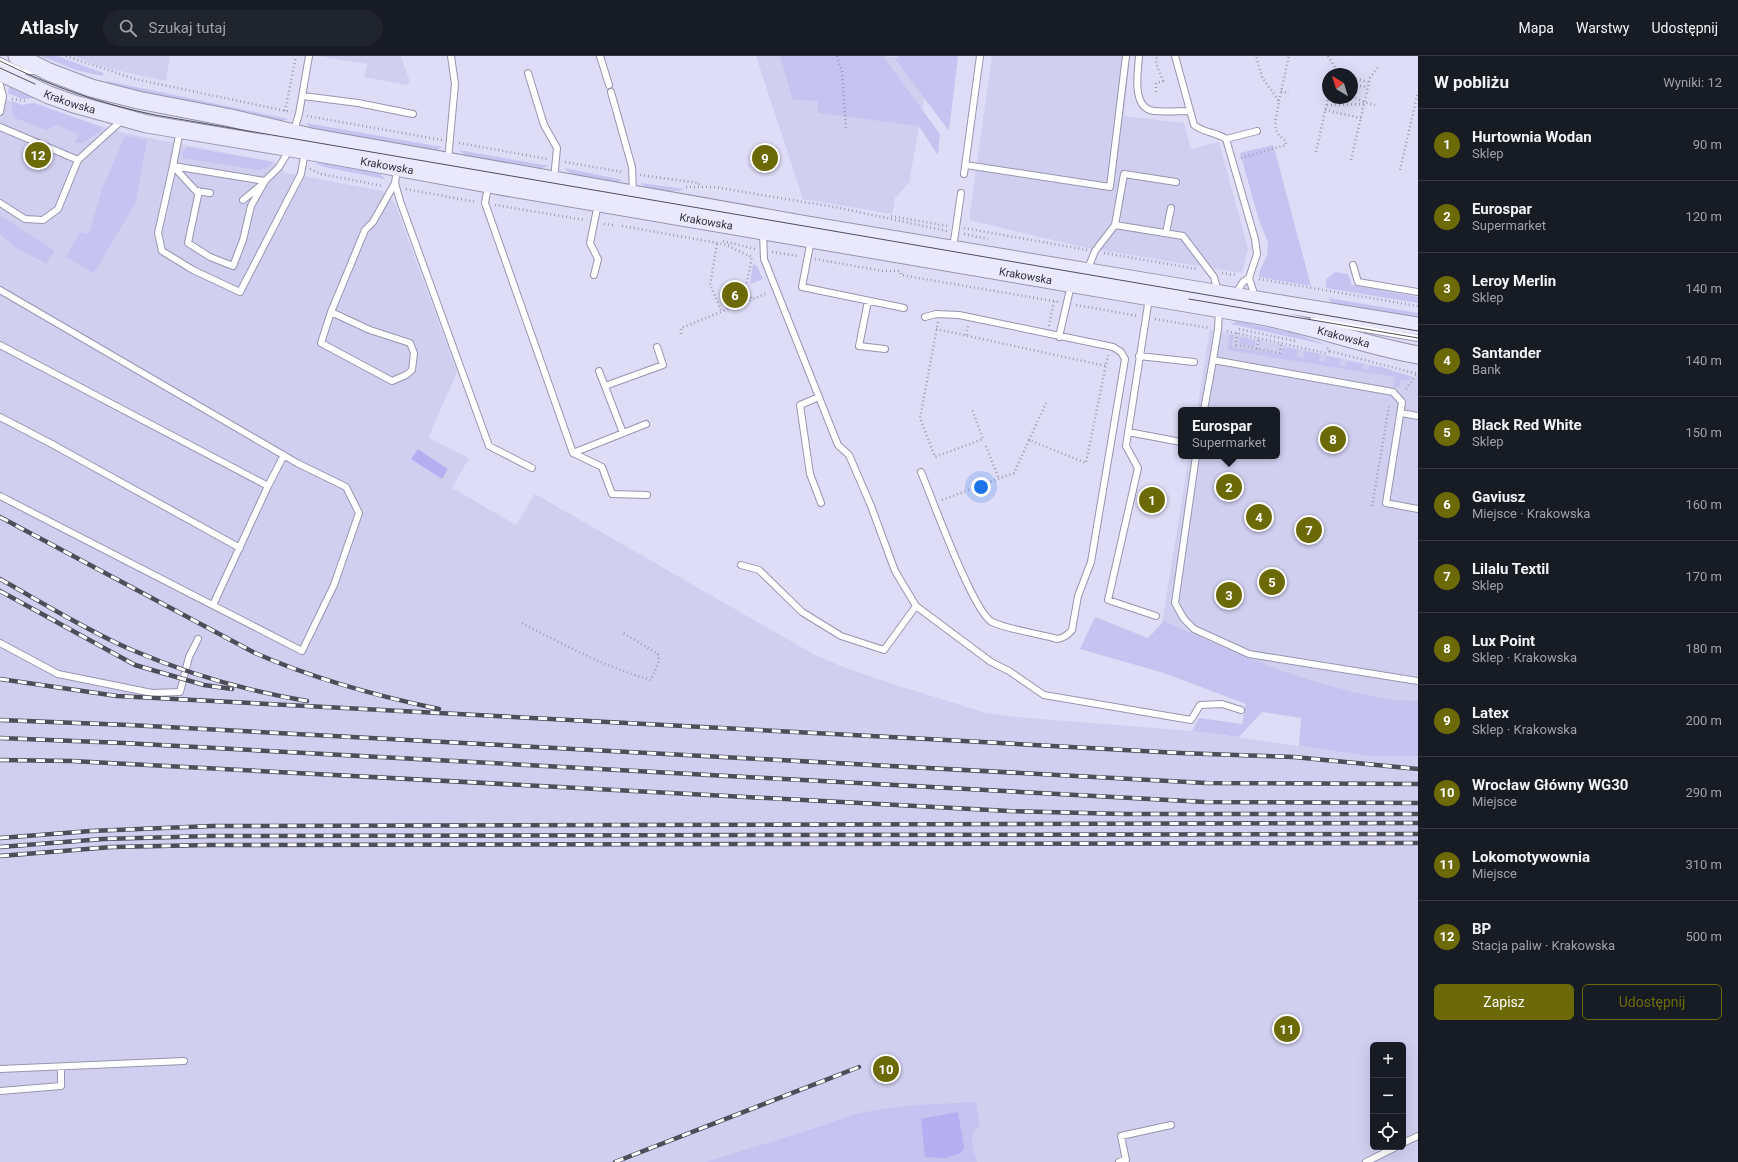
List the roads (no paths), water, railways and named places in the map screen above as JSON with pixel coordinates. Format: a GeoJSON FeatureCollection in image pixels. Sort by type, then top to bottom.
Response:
{"type":"FeatureCollection","features":[{"type":"Feature","properties":{"kind":"main road","name":"Krakowska"},"geometry":{"type":"LineString","coordinates":[[17,56],[49,72],[91,88],[138,100],[231,118],[296,144],[396,175],[488,184],[1149,296],[1256,300],[1418,326]]}},
{"type":"Feature","properties":{"kind":"main road","name":"Krakowska"},"geometry":{"type":"LineString","coordinates":[[0,72],[49,95],[97,112],[124,119],[180,130],[448,160],[1086,272],[1224,300],[1280,319],[1391,350],[1418,355]]}},
{"type":"Feature","properties":{"kind":"lane"},"geometry":{"type":"LineString","coordinates":[[180,130],[158,233],[162,251],[193,270],[240,292],[301,174],[296,144],[309,56]]}},
{"type":"Feature","properties":{"kind":"lane"},"geometry":{"type":"LineString","coordinates":[[448,160],[456,84],[451,56]]}},
{"type":"Feature","properties":{"kind":"lane"},"geometry":{"type":"LineString","coordinates":[[600,56],[609,85]]}},
{"type":"Feature","properties":{"kind":"lane"},"geometry":{"type":"LineString","coordinates":[[964,174],[980,56]]}},
{"type":"Feature","properties":{"kind":"lane"},"geometry":{"type":"LineString","coordinates":[[966,165],[1110,187],[1126,56]]}},
{"type":"Feature","properties":{"kind":"lane"},"geometry":{"type":"LineString","coordinates":[[1139,56],[1138,89],[1140,99],[1144,106],[1153,111],[1189,111]]}},
{"type":"Feature","properties":{"kind":"lane"},"geometry":{"type":"LineString","coordinates":[[1175,56],[1194,125],[1201,130],[1221,135],[1226,139],[1255,239],[1257,254],[1249,278],[1256,300]]}},
{"type":"Feature","properties":{"kind":"lane"},"geometry":{"type":"LineString","coordinates":[[0,61],[21,71],[49,72]]}},
{"type":"Feature","properties":{"kind":"lane"},"geometry":{"type":"LineString","coordinates":[[528,73],[544,125],[557,148],[554,179]]}},
{"type":"Feature","properties":{"kind":"lane"},"geometry":{"type":"LineString","coordinates":[[0,85],[3,96],[0,112]]}},
{"type":"Feature","properties":{"kind":"lane"},"geometry":{"type":"LineString","coordinates":[[611,92],[632,167],[633,193]]}},
{"type":"Feature","properties":{"kind":"lane"},"geometry":{"type":"LineString","coordinates":[[302,96],[358,103],[413,114]]}},
{"type":"Feature","properties":{"kind":"lane"},"geometry":{"type":"LineString","coordinates":[[0,203],[25,219],[43,220],[58,209],[78,160],[124,119]]}},
{"type":"Feature","properties":{"kind":"lane"},"geometry":{"type":"LineString","coordinates":[[0,127],[78,160]]}},
{"type":"Feature","properties":{"kind":"lane"},"geometry":{"type":"LineString","coordinates":[[1226,139],[1257,131]]}},
{"type":"Feature","properties":{"kind":"lane"},"geometry":{"type":"LineString","coordinates":[[243,200],[265,181],[296,144]]}},
{"type":"Feature","properties":{"kind":"lane"},"geometry":{"type":"LineString","coordinates":[[173,166],[265,181]]}},
{"type":"Feature","properties":{"kind":"lane"},"geometry":{"type":"LineString","coordinates":[[173,166],[196,191],[210,193]]}},
{"type":"Feature","properties":{"kind":"lane"},"geometry":{"type":"LineString","coordinates":[[1086,272],[1095,251],[1115,225],[1124,174],[1176,182]]}},
{"type":"Feature","properties":{"kind":"lane"},"geometry":{"type":"LineString","coordinates":[[331,312],[350,322],[410,343],[414,352],[412,370],[406,375],[392,381],[321,343],[331,312],[365,230],[373,222],[396,175]]}},
{"type":"Feature","properties":{"kind":"lane"},"geometry":{"type":"LineString","coordinates":[[396,175],[400,201],[488,446],[532,468]]}},
{"type":"Feature","properties":{"kind":"lane"},"geometry":{"type":"LineString","coordinates":[[199,191],[188,243],[210,257],[233,266],[251,206],[265,181]]}},
{"type":"Feature","properties":{"kind":"lane"},"geometry":{"type":"LineString","coordinates":[[488,184],[484,199],[485,203],[572,453],[602,467],[612,494],[647,495]]}},
{"type":"Feature","properties":{"kind":"lane"},"geometry":{"type":"LineString","coordinates":[[953,249],[961,192]]}},
{"type":"Feature","properties":{"kind":"lane"},"geometry":{"type":"LineString","coordinates":[[594,275],[598,259],[590,243],[599,203]]}},
{"type":"Feature","properties":{"kind":"lane"},"geometry":{"type":"LineString","coordinates":[[1166,233],[1171,208]]}},
{"type":"Feature","properties":{"kind":"lane"},"geometry":{"type":"LineString","coordinates":[[1115,225],[1184,236],[1214,277],[1224,300]]}},
{"type":"Feature","properties":{"kind":"lane"},"geometry":{"type":"LineString","coordinates":[[763,230],[764,259],[838,445],[849,455],[871,506],[895,571],[916,606],[991,662],[1009,671],[1044,695],[1191,720],[1200,704],[1222,704],[1241,710]]}},
{"type":"Feature","properties":{"kind":"lane"},"geometry":{"type":"LineString","coordinates":[[811,239],[802,287],[904,308]]}},
{"type":"Feature","properties":{"kind":"lane"},"geometry":{"type":"LineString","coordinates":[[1353,265],[1358,282],[1418,292]]}},
{"type":"Feature","properties":{"kind":"lane"},"geometry":{"type":"LineString","coordinates":[[1205,407],[1224,300],[1249,278]]}},
{"type":"Feature","properties":{"kind":"lane"},"geometry":{"type":"LineString","coordinates":[[1059,337],[1071,283]]}},
{"type":"Feature","properties":{"kind":"lane"},"geometry":{"type":"LineString","coordinates":[[0,290],[284,455],[346,486],[359,513],[334,585],[302,651],[0,496]]}},
{"type":"Feature","properties":{"kind":"lane"},"geometry":{"type":"LineString","coordinates":[[1149,296],[1126,446],[1138,468],[1108,600],[1156,616]]}},
{"type":"Feature","properties":{"kind":"lane"},"geometry":{"type":"LineString","coordinates":[[868,301],[859,346],[885,349]]}},
{"type":"Feature","properties":{"kind":"lane"},"geometry":{"type":"LineString","coordinates":[[921,472],[968,587],[987,618],[997,624],[1057,639],[1069,634],[1072,630],[1078,596],[1090,562],[1125,359],[1121,352],[1113,347],[959,315],[936,314],[925,317]]}},
{"type":"Feature","properties":{"kind":"lane"},"geometry":{"type":"LineString","coordinates":[[1280,319],[1310,320],[1418,338]]}},
{"type":"Feature","properties":{"kind":"lane"},"geometry":{"type":"LineString","coordinates":[[0,345],[268,486]]}},
{"type":"Feature","properties":{"kind":"lane"},"geometry":{"type":"LineString","coordinates":[[605,386],[663,365],[657,348]]}},
{"type":"Feature","properties":{"kind":"lane"},"geometry":{"type":"LineString","coordinates":[[1139,356],[1194,362]]}},
{"type":"Feature","properties":{"kind":"lane"},"geometry":{"type":"LineString","coordinates":[[1213,360],[1393,392],[1402,402],[1386,503],[1418,508]]}},
{"type":"Feature","properties":{"kind":"lane"},"geometry":{"type":"LineString","coordinates":[[599,371],[623,433]]}},
{"type":"Feature","properties":{"kind":"lane"},"geometry":{"type":"LineString","coordinates":[[819,397],[800,405],[810,474],[821,503]]}},
{"type":"Feature","properties":{"kind":"lane"},"geometry":{"type":"LineString","coordinates":[[1401,413],[1418,416]]}},
{"type":"Feature","properties":{"kind":"lane"},"geometry":{"type":"LineString","coordinates":[[0,417],[240,548]]}},
{"type":"Feature","properties":{"kind":"lane"},"geometry":{"type":"LineString","coordinates":[[572,453],[646,424]]}},
{"type":"Feature","properties":{"kind":"lane"},"geometry":{"type":"LineString","coordinates":[[1128,432],[1178,441]]}},
{"type":"Feature","properties":{"kind":"lane"},"geometry":{"type":"LineString","coordinates":[[213,605],[284,455]]}},
{"type":"Feature","properties":{"kind":"lane"},"geometry":{"type":"LineString","coordinates":[[1195,459],[1175,603],[1184,619],[1194,630],[1249,654],[1418,681]]}},
{"type":"Feature","properties":{"kind":"lane"},"geometry":{"type":"LineString","coordinates":[[741,565],[759,570],[802,612],[841,636],[884,650],[916,606]]}},
{"type":"Feature","properties":{"kind":"lane"},"geometry":{"type":"LineString","coordinates":[[0,643],[58,674],[152,693],[180,692],[190,657],[198,639]]}},
{"type":"Feature","properties":{"kind":"lane"},"geometry":{"type":"LineString","coordinates":[[0,1069],[61,1068],[184,1061]]}},
{"type":"Feature","properties":{"kind":"lane"},"geometry":{"type":"LineString","coordinates":[[0,1091],[61,1086],[61,1068]]}},
{"type":"Feature","properties":{"kind":"lane"},"geometry":{"type":"LineString","coordinates":[[1119,1162],[1126,1160],[1121,1136],[1171,1125]]}},
{"type":"Feature","properties":{"kind":"lane"},"geometry":{"type":"LineString","coordinates":[[1406,1142],[1418,1136]]}},
{"type":"Feature","properties":{"kind":"lane"},"geometry":{"type":"LineString","coordinates":[[1366,1162],[1390,1150]]}},
{"type":"Feature","properties":{"kind":"tram line"},"geometry":{"type":"LineString","coordinates":[[0,61],[57,86],[95,100],[155,115],[1418,331]]}},
{"type":"Feature","properties":{"kind":"tram line"},"geometry":{"type":"LineString","coordinates":[[0,68],[35,84]]}},
{"type":"Feature","properties":{"kind":"tram line"},"geometry":{"type":"LineString","coordinates":[[1189,299],[1418,338]]}},
{"type":"Feature","properties":{"kind":"railway"},"geometry":{"type":"LineString","coordinates":[[0,517],[255,653],[323,679],[439,709]]}},
{"type":"Feature","properties":{"kind":"railway"},"geometry":{"type":"LineString","coordinates":[[0,579],[98,634],[153,659],[218,681],[307,701]]}},
{"type":"Feature","properties":{"kind":"railway"},"geometry":{"type":"LineString","coordinates":[[0,591],[135,665],[204,685],[232,689]]}},
{"type":"Feature","properties":{"kind":"railway"},"geometry":{"type":"LineString","coordinates":[[0,679],[117,696],[1179,753],[1294,757],[1418,769]]}},
{"type":"Feature","properties":{"kind":"railway"},"geometry":{"type":"LineString","coordinates":[[0,720],[129,725],[1206,783],[1418,784]]}},
{"type":"Feature","properties":{"kind":"railway"},"geometry":{"type":"LineString","coordinates":[[0,738],[123,743],[1205,802],[1418,803]]}},
{"type":"Feature","properties":{"kind":"railway"},"geometry":{"type":"LineString","coordinates":[[0,760],[72,761],[1009,811],[1124,814],[1418,814]]}},
{"type":"Feature","properties":{"kind":"railway"},"geometry":{"type":"LineString","coordinates":[[0,838],[91,831],[212,826],[1418,823]]}},
{"type":"Feature","properties":{"kind":"railway"},"geometry":{"type":"LineString","coordinates":[[0,847],[103,839],[211,836],[1418,834]]}},
{"type":"Feature","properties":{"kind":"railway"},"geometry":{"type":"LineString","coordinates":[[0,856],[112,847],[209,845],[1418,843]]}},
{"type":"Feature","properties":{"kind":"railway"},"geometry":{"type":"LineString","coordinates":[[615,1162],[859,1067]]}},
{"type":"Feature","properties":{"kind":"place","name":"BP"},"geometry":{"type":"Point","coordinates":[38,155]}},
{"type":"Feature","properties":{"kind":"place","name":"Latex"},"geometry":{"type":"Point","coordinates":[765,158]}},
{"type":"Feature","properties":{"kind":"place","name":"Gaviusz"},"geometry":{"type":"Point","coordinates":[735,295]}},
{"type":"Feature","properties":{"kind":"place","name":"Lux Point"},"geometry":{"type":"Point","coordinates":[1333,439]}},
{"type":"Feature","properties":{"kind":"place","name":"Eurospar"},"geometry":{"type":"Point","coordinates":[1229,487]}},
{"type":"Feature","properties":{"kind":"place","name":"Hurtownia Wodan"},"geometry":{"type":"Point","coordinates":[1152,500]}},
{"type":"Feature","properties":{"kind":"place","name":"Santander"},"geometry":{"type":"Point","coordinates":[1259,517]}},
{"type":"Feature","properties":{"kind":"place","name":"Lilalu Textil"},"geometry":{"type":"Point","coordinates":[1309,530]}},
{"type":"Feature","properties":{"kind":"place","name":"Black Red White"},"geometry":{"type":"Point","coordinates":[1272,582]}},
{"type":"Feature","properties":{"kind":"place","name":"Leroy Merlin"},"geometry":{"type":"Point","coordinates":[1229,595]}},
{"type":"Feature","properties":{"kind":"place","name":"Lokomotywownia"},"geometry":{"type":"Point","coordinates":[1287,1029]}},
{"type":"Feature","properties":{"kind":"place","name":"Wrocław Główny WG30"},"geometry":{"type":"Point","coordinates":[886,1069]}}]}
